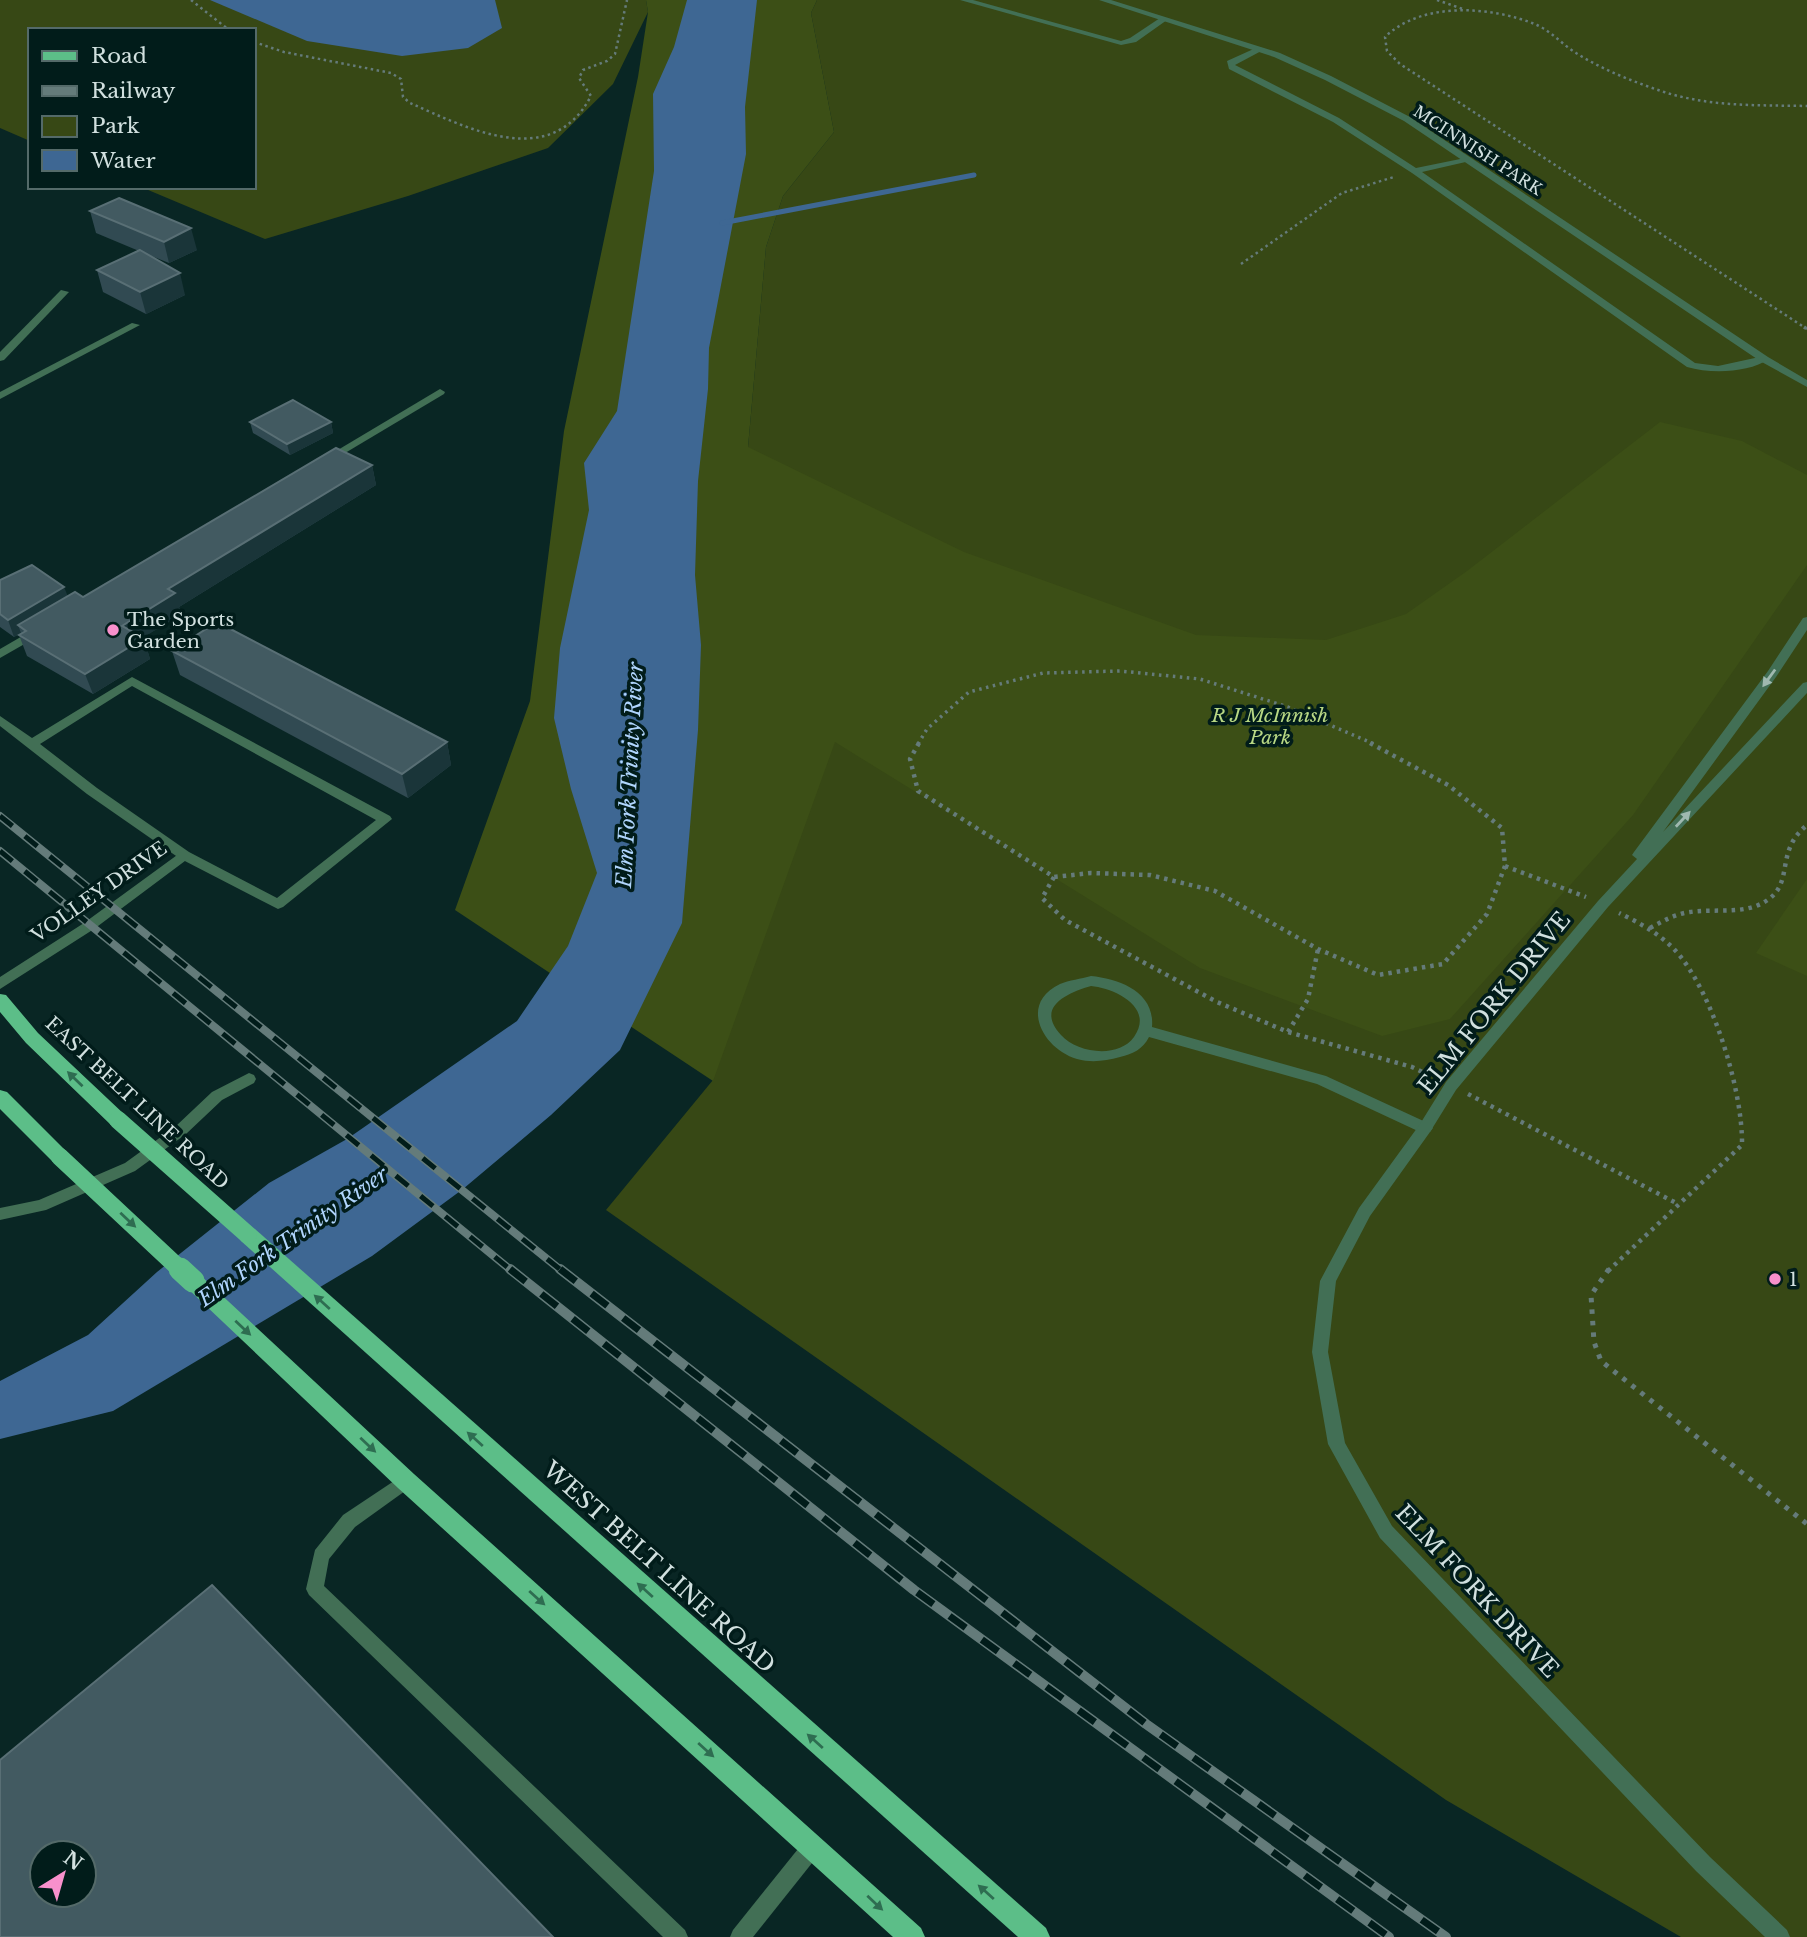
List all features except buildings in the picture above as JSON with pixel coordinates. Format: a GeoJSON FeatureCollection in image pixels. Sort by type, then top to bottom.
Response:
{"type":"FeatureCollection","features":[{"type":"Feature","properties":{"kind":"main road","name":"EAST BELT LINE ROAD"},"geometry":{"type":"LineString","coordinates":[[0,1000],[32,1038],[118,1120],[248,1235]]}},
{"type":"Feature","properties":{"kind":"main road"},"geometry":{"type":"LineString","coordinates":[[0,1097],[60,1157],[406,1481],[912,1937]]}},
{"type":"Feature","properties":{"kind":"main road","name":"WEST BELT LINE ROAD"},"geometry":{"type":"LineString","coordinates":[[248,1235],[1037,1937]]}},
{"type":"Feature","properties":{"kind":"street"},"geometry":{"type":"LineString","coordinates":[[964,0],[1121,43],[1133,40],[1163,20]]}},
{"type":"Feature","properties":{"kind":"street","name":"MCINNISH PARK"},"geometry":{"type":"LineString","coordinates":[[1103,0],[1261,49],[1328,78],[1396,113],[1764,359],[1807,384]]}},
{"type":"Feature","properties":{"kind":"street"},"geometry":{"type":"LineString","coordinates":[[1261,49],[1234,59],[1230,63],[1232,67],[1336,120],[1415,171],[1691,365],[1703,370],[1718,371],[1764,359]]}},
{"type":"Feature","properties":{"kind":"street"},"geometry":{"type":"LineString","coordinates":[[1415,171],[1467,159]]}},
{"type":"Feature","properties":{"kind":"street"},"geometry":{"type":"LineString","coordinates":[[0,358],[64,292]]}},
{"type":"Feature","properties":{"kind":"street"},"geometry":{"type":"LineString","coordinates":[[0,396],[135,325]]}},
{"type":"Feature","properties":{"kind":"street"},"geometry":{"type":"LineString","coordinates":[[309,470],[440,392]]}},
{"type":"Feature","properties":{"kind":"street","name":"ELM FORK DRIVE"},"geometry":{"type":"LineString","coordinates":[[1603,904],[1772,674],[1807,621]]}},
{"type":"Feature","properties":{"kind":"street"},"geometry":{"type":"LineString","coordinates":[[0,654],[48,626]]}},
{"type":"Feature","properties":{"kind":"street"},"geometry":{"type":"LineString","coordinates":[[0,720],[31,744],[92,791],[184,855],[278,904],[385,819],[132,681],[31,744]]}},
{"type":"Feature","properties":{"kind":"street","name":"ELM FORK DRIVE"},"geometry":{"type":"LineString","coordinates":[[1780,1937],[1703,1864],[1386,1532],[1337,1444],[1320,1352],[1328,1281],[1364,1212],[1425,1128],[1451,1086],[1603,904],[1807,686]]}},
{"type":"Feature","properties":{"kind":"street","name":"VOLLEY DRIVE"},"geometry":{"type":"LineString","coordinates":[[0,984],[89,926],[184,855]]}},
{"type":"Feature","properties":{"kind":"street"},"geometry":{"type":"LineString","coordinates":[[1074,983],[1109,983],[1125,989],[1138,999],[1145,1011],[1145,1030],[1132,1048],[1117,1055],[1083,1056],[1068,1051],[1046,1031],[1044,1008],[1050,997],[1074,983]]}},
{"type":"Feature","properties":{"kind":"street"},"geometry":{"type":"LineString","coordinates":[[1145,1030],[1321,1080],[1425,1128]]}},
{"type":"Feature","properties":{"kind":"street"},"geometry":{"type":"LineString","coordinates":[[0,1214],[41,1206],[130,1167],[181,1130],[217,1096],[249,1079]]}},
{"type":"Feature","properties":{"kind":"street"},"geometry":{"type":"LineString","coordinates":[[406,1481],[349,1521],[321,1556],[315,1589],[678,1937]]}},
{"type":"Feature","properties":{"kind":"street"},"geometry":{"type":"LineString","coordinates":[[740,1937],[813,1846]]}},
{"type":"Feature","properties":{"kind":"path"},"geometry":{"type":"LineString","coordinates":[[191,0],[226,28]]}},
{"type":"Feature","properties":{"kind":"path"},"geometry":{"type":"LineString","coordinates":[[256,43],[284,52],[391,73],[401,79],[403,97],[410,103],[489,136],[535,138],[552,134],[586,107],[591,96],[579,78],[583,70],[607,61],[615,54],[626,0]]}},
{"type":"Feature","properties":{"kind":"path"},"geometry":{"type":"LineString","coordinates":[[1430,13],[1437,0],[1470,12]]}},
{"type":"Feature","properties":{"kind":"path"},"geometry":{"type":"LineString","coordinates":[[1807,106],[1741,107],[1681,97],[1617,74],[1579,54],[1537,26],[1509,17],[1470,12],[1430,13],[1402,21],[1389,31],[1384,44],[1392,58],[1807,329]]}},
{"type":"Feature","properties":{"kind":"path"},"geometry":{"type":"LineString","coordinates":[[1241,264],[1342,193],[1415,171]]}},
{"type":"Feature","properties":{"kind":"path"},"geometry":{"type":"LineString","coordinates":[[1120,671],[1200,680],[1288,707],[1373,744],[1448,785],[1502,828],[1505,866],[1488,914],[1443,964],[1378,975],[1318,949],[1216,891],[1150,875],[1091,873],[1054,877],[918,790],[910,760],[928,729],[969,692],[1043,673],[1120,671]]}},
{"type":"Feature","properties":{"kind":"path"},"geometry":{"type":"LineString","coordinates":[[1650,928],[1679,914],[1746,909],[1770,898],[1783,882],[1783,856],[1794,833],[1807,825]]}},
{"type":"Feature","properties":{"kind":"path"},"geometry":{"type":"LineString","coordinates":[[1505,866],[1603,904],[1650,928],[1681,957],[1709,1009],[1728,1063],[1742,1118],[1742,1145],[1613,1263],[1591,1295],[1594,1342],[1601,1361],[1807,1524]]}},
{"type":"Feature","properties":{"kind":"path"},"geometry":{"type":"LineString","coordinates":[[1054,877],[1042,898],[1065,920],[1217,1002],[1288,1032],[1412,1067],[1678,1204]]}},
{"type":"Feature","properties":{"kind":"path"},"geometry":{"type":"LineString","coordinates":[[1288,1032],[1308,999],[1318,949]]}},
{"type":"Feature","properties":{"kind":"green space"},"geometry":{"type":"Polygon","coordinates":[[[0,0],[646,0],[648,12],[613,84],[548,148],[408,196],[265,239],[146,189],[256,189],[256,28],[28,28],[28,140],[0,128],[0,0]]]}},
{"type":"Feature","properties":{"kind":"green space"},"geometry":{"type":"Polygon","coordinates":[[[646,0],[817,0],[811,13],[834,132],[783,196],[766,247],[748,447],[964,552],[1196,635],[1326,640],[1406,614],[1467,571],[1660,422],[1742,441],[1807,475],[1807,565],[1633,815],[1450,1019],[1382,1036],[1200,968],[835,742],[713,1081],[455,910],[530,701],[564,431],[638,77],[648,12],[646,0]]]}},
{"type":"Feature","properties":{"kind":"green space","name":"R J McInnish Park"},"geometry":{"type":"Polygon","coordinates":[[[817,0],[1807,0],[1807,1937],[1681,1937],[1446,1800],[606,1210],[713,1080],[748,447],[766,247],[783,196],[834,132],[811,13],[817,0]]]}},
{"type":"Feature","properties":{"kind":"green space"},"geometry":{"type":"Polygon","coordinates":[[[1807,879],[1807,976],[1756,953],[1807,879]]]}},
{"type":"Feature","properties":{"kind":"water"},"geometry":{"type":"Polygon","coordinates":[[[210,0],[495,0],[502,28],[468,48],[402,56],[307,41],[210,0]]]}},
{"type":"Feature","properties":{"kind":"water","name":"Elm Fork Trinity River"},"geometry":{"type":"Polygon","coordinates":[[[687,0],[757,0],[745,107],[746,154],[709,348],[708,389],[698,481],[695,575],[701,645],[698,730],[682,923],[620,1050],[551,1115],[463,1189],[372,1256],[113,1411],[0,1439],[0,1381],[88,1335],[157,1272],[269,1183],[347,1139],[517,1021],[568,946],[597,873],[571,789],[554,718],[560,648],[589,510],[584,463],[617,411],[654,171],[653,94],[674,47],[687,0]]]}},
{"type":"Feature","properties":{"kind":"waterway"},"geometry":{"type":"LineString","coordinates":[[722,223],[974,175]]}},
{"type":"Feature","properties":{"kind":"railway"},"geometry":{"type":"LineString","coordinates":[[0,816],[562,1271]]}},
{"type":"Feature","properties":{"kind":"railway"},"geometry":{"type":"LineString","coordinates":[[0,851],[512,1271]]}},
{"type":"Feature","properties":{"kind":"railway"},"geometry":{"type":"LineString","coordinates":[[510,1269],[914,1590],[1389,1937]]}},
{"type":"Feature","properties":{"kind":"railway"},"geometry":{"type":"LineString","coordinates":[[560,1269],[1146,1724],[1446,1937]]}},
{"type":"Feature","properties":{"kind":"place","name":"The Sports Garden"},"geometry":{"type":"Point","coordinates":[113,630]}},
{"type":"Feature","properties":{"kind":"place","name":"1"},"geometry":{"type":"Point","coordinates":[1775,1279]}}]}
